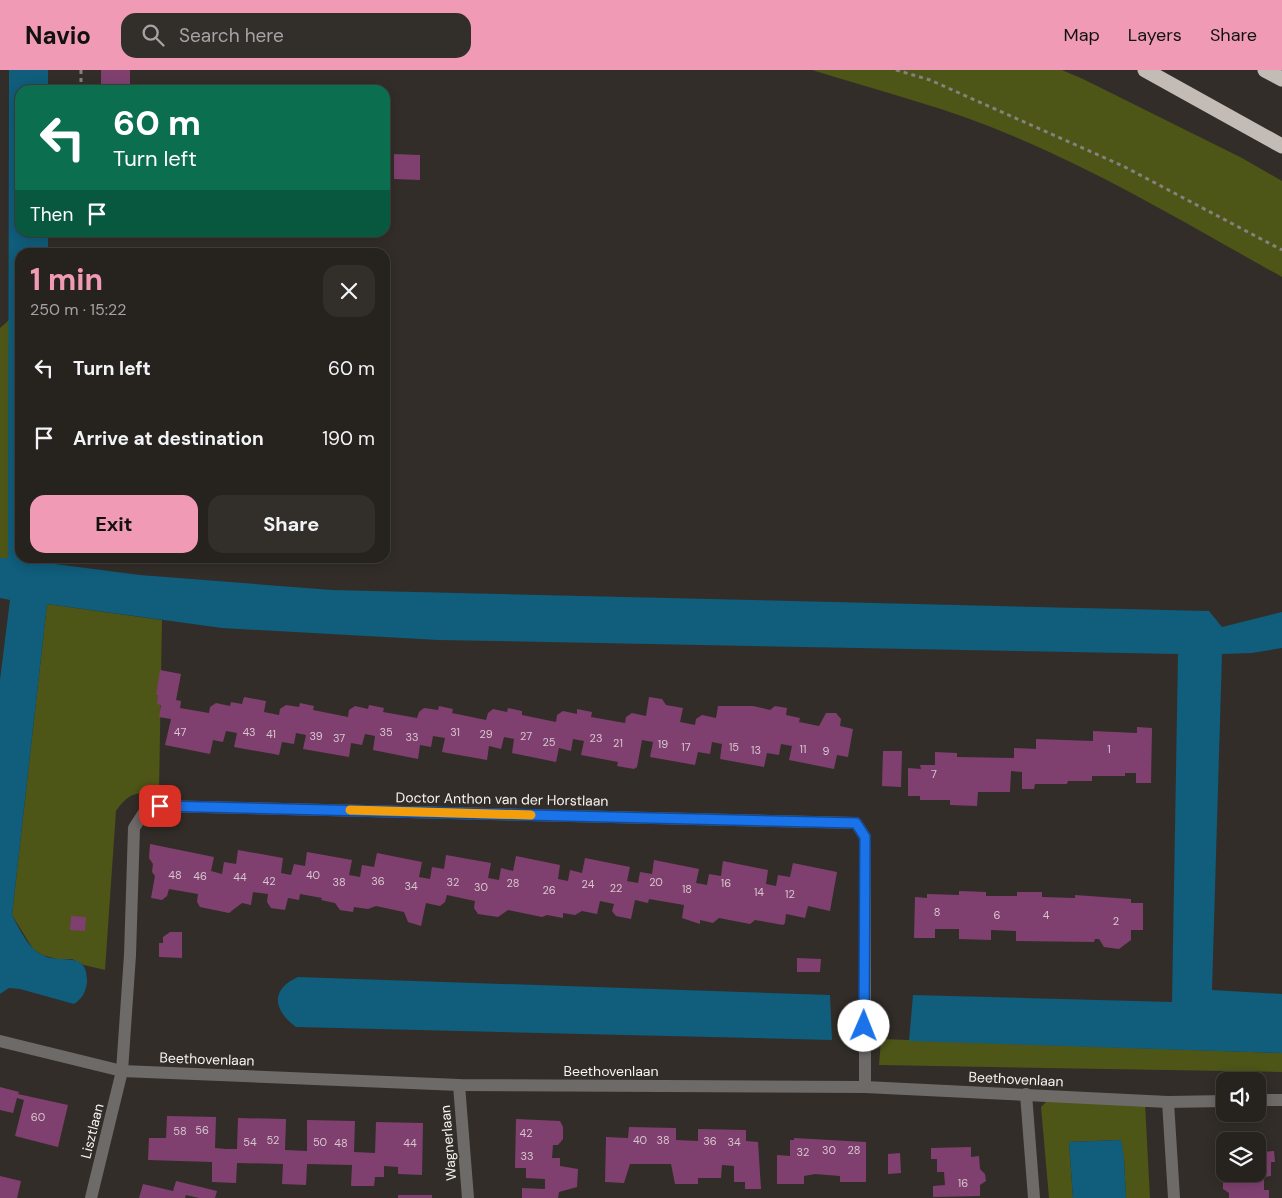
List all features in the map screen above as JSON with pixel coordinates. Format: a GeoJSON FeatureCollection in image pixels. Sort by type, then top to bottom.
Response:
{"type":"FeatureCollection","features":[{"type":"Feature","properties":{"kind":"highway"},"geometry":{"type":"LineString","coordinates":[[1145,70],[1282,146]]}},
{"type":"Feature","properties":{"kind":"highway"},"geometry":{"type":"LineString","coordinates":[[1265,70],[1282,79]]}},
{"type":"Feature","properties":{"kind":"street","name":"Doctor Anthon van der Horstlaan"},"geometry":{"type":"LineString","coordinates":[[122,1071],[130,955],[134,828],[145,811],[160,806],[856,823],[865,837],[865,1088]]}},
{"type":"Feature","properties":{"kind":"street","name":"Beethovenlaan"},"geometry":{"type":"LineString","coordinates":[[0,1041],[122,1071],[458,1085],[865,1088],[1168,1102],[1216,1101]]}},
{"type":"Feature","properties":{"kind":"street","name":"Lisztlaan"},"geometry":{"type":"LineString","coordinates":[[91,1198],[122,1071]]}},
{"type":"Feature","properties":{"kind":"street","name":"Wagnerlaan"},"geometry":{"type":"LineString","coordinates":[[458,1085],[468,1198]]}},
{"type":"Feature","properties":{"kind":"street"},"geometry":{"type":"LineString","coordinates":[[1026,1094],[1034,1198]]}},
{"type":"Feature","properties":{"kind":"street"},"geometry":{"type":"LineString","coordinates":[[1266,1100],[1282,1100]]}},
{"type":"Feature","properties":{"kind":"street"},"geometry":{"type":"LineString","coordinates":[[1168,1102],[1174,1198]]}},
{"type":"Feature","properties":{"kind":"path"},"geometry":{"type":"LineString","coordinates":[[81,70],[81,85]]}},
{"type":"Feature","properties":{"kind":"path"},"geometry":{"type":"LineString","coordinates":[[896,70],[930,80],[1123,166],[1282,250]]}},
{"type":"Feature","properties":{"kind":"green space"},"geometry":{"type":"Polygon","coordinates":[[[812,70],[1062,70],[1083,79],[1242,158],[1282,181],[1282,277],[1149,203],[1048,151],[964,117],[812,70]]]}},
{"type":"Feature","properties":{"kind":"green space"},"geometry":{"type":"Polygon","coordinates":[[[9,320],[8,559],[0,558],[0,328],[9,320]]]}},
{"type":"Feature","properties":{"kind":"green space"},"geometry":{"type":"Polygon","coordinates":[[[47,604],[162,620],[159,791],[134,795],[125,800],[116,811],[105,970],[84,965],[72,959],[57,959],[42,955],[33,949],[12,915],[47,604]]]}},
{"type":"Feature","properties":{"kind":"green space"},"geometry":{"type":"Polygon","coordinates":[[[881,1039],[1282,1053],[1282,1072],[879,1065],[881,1039]]]}},
{"type":"Feature","properties":{"kind":"green space"},"geometry":{"type":"Polygon","coordinates":[[[1049,1099],[1145,1103],[1150,1198],[1126,1198],[1124,1159],[1120,1140],[1069,1142],[1073,1198],[1049,1198],[1041,1107],[1049,1099]]]}},
{"type":"Feature","properties":{"kind":"water"},"geometry":{"type":"Polygon","coordinates":[[[9,70],[48,70],[48,85],[15,85],[15,237],[48,237],[48,248],[15,248],[15,563],[47,563],[140,575],[332,590],[1209,611],[1222,627],[1282,612],[1282,648],[1252,653],[1222,654],[1212,990],[1282,994],[1282,1053],[909,1041],[913,995],[1172,1002],[1178,654],[438,640],[222,628],[47,604],[12,915],[32,948],[49,958],[72,960],[83,965],[87,982],[83,995],[74,1004],[20,989],[9,988],[0,994],[0,680],[10,600],[0,598],[0,558],[8,558],[9,70]]]}},
{"type":"Feature","properties":{"kind":"water"},"geometry":{"type":"Polygon","coordinates":[[[298,977],[830,995],[832,1040],[296,1027],[283,1014],[279,1008],[278,1001],[282,988],[298,977]]]}},
{"type":"Feature","properties":{"kind":"water"},"geometry":{"type":"Polygon","coordinates":[[[1121,1140],[1126,1198],[1073,1198],[1069,1142],[1121,1140]]]}},
{"type":"Feature","properties":{"kind":"building"},"geometry":{"type":"Polygon","coordinates":[[[101,70],[130,70],[130,85],[101,85],[101,70]]]}},
{"type":"Feature","properties":{"kind":"building"},"geometry":{"type":"Polygon","coordinates":[[[394,154],[420,155],[420,180],[394,179],[394,154]]]}},
{"type":"Feature","properties":{"kind":"building"},"geometry":{"type":"Polygon","coordinates":[[[160,670],[181,674],[176,700],[181,701],[180,708],[209,713],[210,707],[216,703],[230,706],[231,702],[242,704],[244,697],[266,701],[264,712],[279,715],[280,709],[286,705],[299,707],[300,703],[314,706],[313,710],[348,717],[349,710],[355,706],[368,709],[369,705],[384,708],[383,712],[417,718],[419,712],[424,708],[438,710],[439,706],[453,709],[452,713],[486,720],[488,713],[493,709],[507,712],[508,708],[522,711],[522,715],[556,722],[557,715],[563,711],[577,714],[577,709],[592,712],[591,717],[625,723],[626,717],[632,713],[646,716],[649,697],[662,699],[666,705],[683,708],[680,722],[695,725],[696,719],[702,715],[716,718],[718,706],[753,706],[770,710],[775,706],[787,708],[786,715],[800,718],[799,722],[819,726],[826,713],[836,713],[841,719],[840,726],[853,729],[848,757],[837,755],[834,769],[789,760],[792,746],[781,744],[779,755],[767,753],[764,767],[720,759],[722,744],[712,742],[710,754],[698,752],[695,765],[650,757],[653,742],[642,740],[637,767],[634,769],[617,766],[618,762],[581,755],[584,741],[573,739],[571,751],[559,748],[556,762],[512,753],[514,739],[504,737],[501,749],[489,746],[487,760],[442,752],[445,738],[433,736],[431,747],[420,745],[418,759],[373,750],[375,736],[365,734],[362,745],[351,743],[349,757],[303,749],[306,735],[296,733],[294,744],[282,742],[279,755],[234,747],[237,733],[226,731],[223,742],[213,740],[210,754],[165,745],[171,719],[159,717],[161,705],[157,704],[158,695],[156,695],[160,670]]]}},
{"type":"Feature","properties":{"kind":"building"},"geometry":{"type":"Polygon","coordinates":[[[1137,727],[1152,728],[1151,783],[1136,783],[1136,773],[1125,773],[1125,776],[1092,776],[1092,781],[1068,781],[1067,784],[1035,784],[1034,789],[1022,789],[1022,772],[1011,771],[1010,792],[978,792],[977,806],[950,805],[950,800],[920,800],[920,796],[908,796],[908,768],[921,769],[920,765],[935,765],[935,752],[957,753],[957,757],[1014,758],[1014,748],[1036,749],[1036,739],[1093,741],[1093,731],[1137,733],[1137,727]]]}},
{"type":"Feature","properties":{"kind":"building"},"geometry":{"type":"Polygon","coordinates":[[[883,751],[902,751],[901,787],[882,786],[883,751]]]}},
{"type":"Feature","properties":{"kind":"building"},"geometry":{"type":"Polygon","coordinates":[[[150,844],[214,857],[211,871],[222,874],[224,862],[236,864],[238,850],[283,858],[281,873],[291,875],[294,864],[305,866],[307,852],[352,860],[349,875],[360,877],[362,865],[374,867],[377,853],[422,862],[419,877],[430,879],[432,867],[444,869],[446,855],[491,863],[488,878],[499,880],[501,868],[513,871],[516,856],[560,865],[558,879],[568,881],[570,870],[582,873],[585,858],[630,867],[627,881],[638,883],[640,872],[652,874],[654,860],[699,869],[696,883],[707,885],[709,874],[721,876],[723,861],[768,870],[766,884],[776,886],[778,875],[790,877],[793,863],[837,872],[830,911],[808,906],[805,918],[786,914],[783,925],[755,920],[750,924],[719,918],[713,923],[700,920],[700,924],[682,918],[684,905],[649,899],[648,903],[635,900],[631,919],[616,916],[612,911],[614,904],[600,901],[597,914],[582,911],[575,915],[563,913],[563,918],[547,915],[542,917],[508,910],[498,917],[478,914],[474,908],[475,901],[447,895],[445,902],[440,906],[426,903],[421,926],[408,922],[404,912],[376,906],[368,909],[354,907],[353,912],[340,910],[335,903],[321,900],[322,898],[300,894],[299,900],[288,898],[285,910],[271,908],[267,902],[268,894],[253,892],[251,905],[242,903],[229,913],[200,907],[197,902],[198,894],[169,889],[167,896],[162,900],[151,898],[155,876],[152,872],[153,864],[149,858],[150,844]]]}},
{"type":"Feature","properties":{"kind":"building"},"geometry":{"type":"Polygon","coordinates":[[[959,891],[986,892],[986,896],[1017,896],[1017,892],[1042,892],[1042,897],[1075,898],[1075,895],[1131,899],[1131,903],[1143,903],[1143,930],[1131,930],[1131,940],[1119,949],[1104,947],[1099,939],[1095,939],[1094,942],[1016,941],[1016,931],[991,930],[991,940],[959,939],[959,929],[935,929],[935,938],[914,938],[915,897],[927,898],[927,894],[959,895],[959,891]]]}},
{"type":"Feature","properties":{"kind":"building"},"geometry":{"type":"Polygon","coordinates":[[[71,916],[86,917],[85,931],[70,930],[71,916]]]}},
{"type":"Feature","properties":{"kind":"building"},"geometry":{"type":"Polygon","coordinates":[[[170,932],[182,932],[182,958],[159,957],[159,943],[163,943],[163,937],[170,932]]]}},
{"type":"Feature","properties":{"kind":"building"},"geometry":{"type":"Polygon","coordinates":[[[797,958],[821,959],[820,972],[797,972],[797,958]]]}},
{"type":"Feature","properties":{"kind":"building"},"geometry":{"type":"Polygon","coordinates":[[[0,1087],[19,1092],[18,1094],[68,1105],[58,1147],[15,1136],[24,1100],[17,1098],[13,1113],[0,1110],[0,1087]]]}},
{"type":"Feature","properties":{"kind":"building"},"geometry":{"type":"Polygon","coordinates":[[[167,1116],[216,1117],[215,1148],[226,1149],[237,1149],[238,1118],[286,1119],[285,1150],[307,1151],[307,1120],[355,1121],[354,1152],[375,1153],[376,1122],[423,1123],[422,1175],[398,1174],[398,1167],[384,1166],[384,1177],[375,1177],[374,1186],[351,1186],[352,1165],[307,1164],[306,1185],[282,1184],[283,1164],[237,1163],[236,1183],[212,1182],[212,1162],[148,1160],[149,1138],[166,1138],[167,1116]]]}},
{"type":"Feature","properties":{"kind":"building"},"geometry":{"type":"Polygon","coordinates":[[[516,1119],[560,1121],[563,1127],[563,1139],[558,1145],[553,1145],[552,1158],[560,1158],[560,1166],[578,1169],[577,1187],[559,1192],[558,1198],[522,1198],[522,1188],[545,1189],[545,1179],[526,1178],[526,1168],[515,1168],[516,1119]]]}},
{"type":"Feature","properties":{"kind":"building"},"geometry":{"type":"Polygon","coordinates":[[[629,1127],[676,1128],[676,1140],[698,1141],[698,1129],[746,1130],[746,1141],[758,1142],[761,1189],[745,1189],[745,1182],[734,1182],[734,1166],[722,1165],[721,1178],[698,1178],[698,1184],[675,1184],[671,1164],[630,1164],[624,1183],[605,1182],[606,1137],[628,1138],[629,1127]]]}},
{"type":"Feature","properties":{"kind":"building"},"geometry":{"type":"Polygon","coordinates":[[[794,1138],[866,1142],[866,1182],[840,1182],[840,1176],[815,1174],[804,1176],[804,1184],[777,1184],[777,1155],[790,1156],[790,1140],[794,1140],[794,1138]]]}},
{"type":"Feature","properties":{"kind":"building"},"geometry":{"type":"Polygon","coordinates":[[[971,1147],[971,1157],[979,1156],[980,1169],[985,1174],[986,1181],[980,1185],[980,1196],[933,1197],[933,1186],[945,1185],[944,1172],[937,1172],[937,1159],[931,1159],[931,1148],[971,1147]]]}},
{"type":"Feature","properties":{"kind":"building"},"geometry":{"type":"Polygon","coordinates":[[[1274,1151],[1275,1162],[1271,1162],[1271,1176],[1266,1177],[1266,1152],[1274,1151]]]}},
{"type":"Feature","properties":{"kind":"building"},"geometry":{"type":"Polygon","coordinates":[[[900,1153],[901,1173],[888,1174],[888,1154],[900,1153]]]}},
{"type":"Feature","properties":{"kind":"building"},"geometry":{"type":"Polygon","coordinates":[[[0,1176],[21,1181],[17,1198],[0,1198],[0,1176]]]}},
{"type":"Feature","properties":{"kind":"building"},"geometry":{"type":"Polygon","coordinates":[[[176,1181],[217,1191],[215,1198],[199,1198],[186,1195],[185,1198],[139,1198],[143,1184],[173,1191],[176,1181]]]}},
{"type":"Feature","properties":{"kind":"building"},"geometry":{"type":"Polygon","coordinates":[[[1264,1182],[1264,1190],[1269,1190],[1269,1198],[1229,1198],[1229,1193],[1223,1189],[1223,1183],[1264,1182]]]}},
{"type":"Feature","properties":{"kind":"building"},"geometry":{"type":"Polygon","coordinates":[[[398,1195],[432,1195],[432,1198],[398,1198],[398,1195]]]}},
{"type":"Feature","properties":{"kind":"slow traffic"},"geometry":{"type":"LineString","coordinates":[[350,810],[531,815]]}},
{"type":"Feature","properties":{"kind":"route"},"geometry":{"type":"LineString","coordinates":[[160,806],[856,823],[865,837],[864,1026]]}}]}
